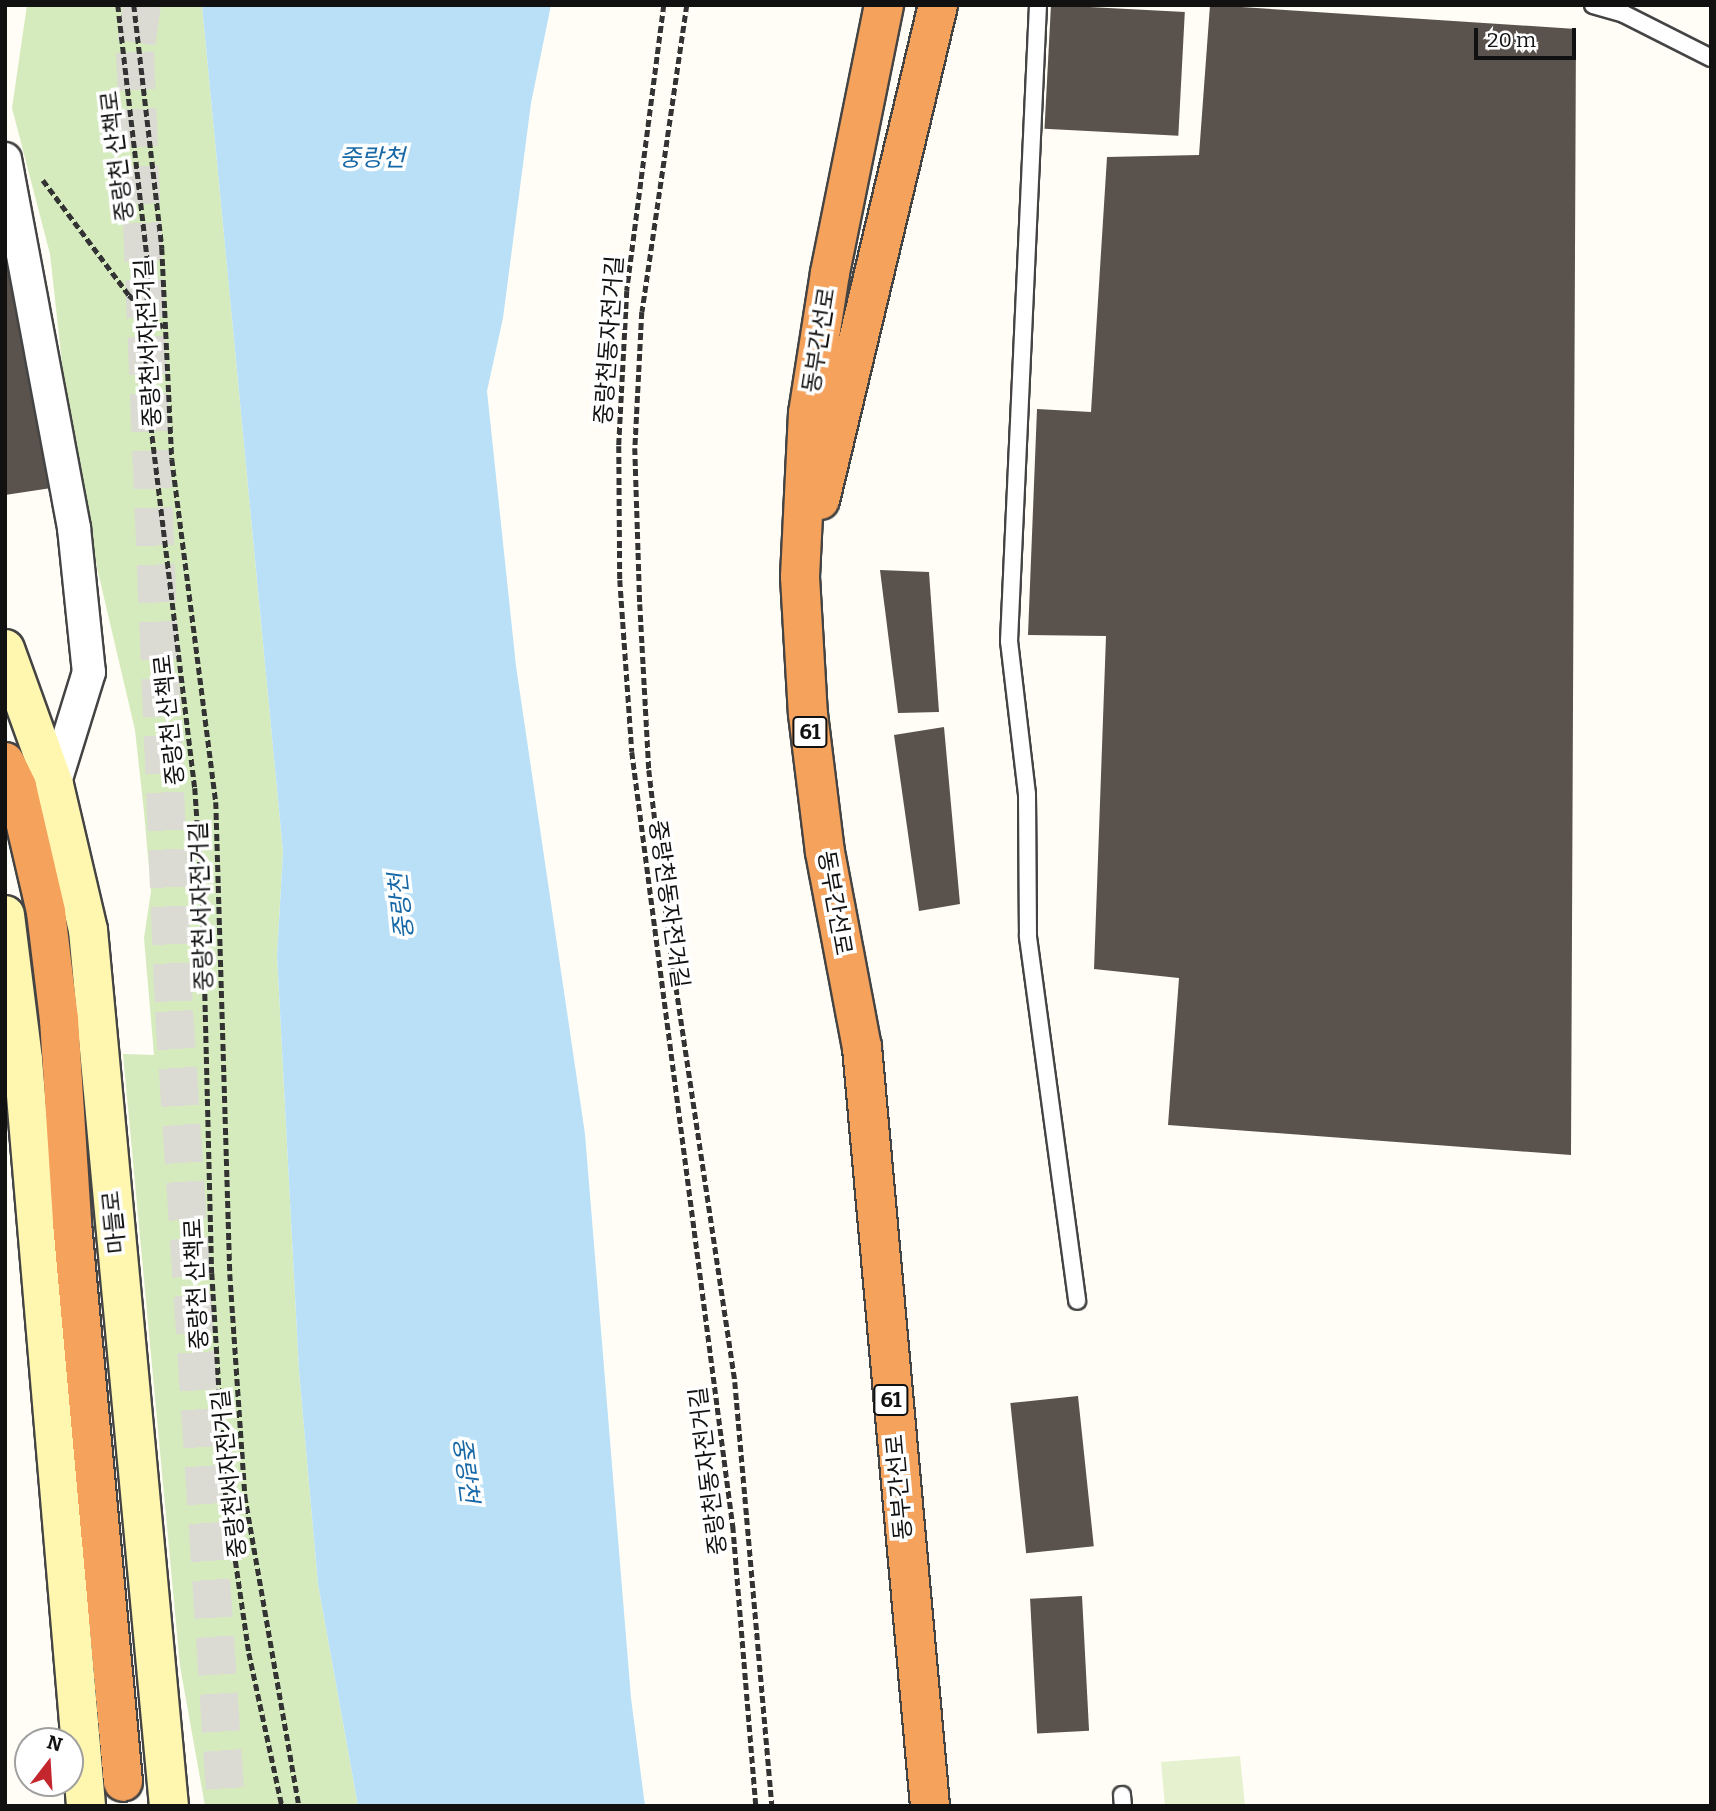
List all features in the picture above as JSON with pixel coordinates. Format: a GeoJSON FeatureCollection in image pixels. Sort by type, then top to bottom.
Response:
{"type":"FeatureCollection","features":[{"type":"Feature","properties":{"kind":"highway","name":"동부간선로"},"geometry":{"type":"LineString","coordinates":[[884,5],[830,273],[807,413],[800,577],[808,714],[825,852],[862,1047],[930,1806]]}},
{"type":"Feature","properties":{"kind":"highway"},"geometry":{"type":"LineString","coordinates":[[800,577],[938,5]]}},
{"type":"Feature","properties":{"kind":"highway"},"geometry":{"type":"LineString","coordinates":[[5,762],[17,787],[46,912],[59,1020],[72,1223],[123,1782]]}},
{"type":"Feature","properties":{"kind":"main road","name":"마들로"},"geometry":{"type":"LineString","coordinates":[[5,649],[54,785],[88,930],[169,1806]]}},
{"type":"Feature","properties":{"kind":"main road"},"geometry":{"type":"LineString","coordinates":[[5,915],[17,1143],[86,1806]]}},
{"type":"Feature","properties":{"kind":"street"},"geometry":{"type":"LineString","coordinates":[[5,159],[74,527],[89,672],[54,785]]}},
{"type":"Feature","properties":{"kind":"lane"},"geometry":{"type":"LineString","coordinates":[[1038,5],[1009,641],[1027,794],[1028,937],[1077,1301]]}},
{"type":"Feature","properties":{"kind":"lane"},"geometry":{"type":"LineString","coordinates":[[1593,5],[1623,14],[1711,58]]}},
{"type":"Feature","properties":{"kind":"path","name":"중랑천 산책로"},"geometry":{"type":"LineString","coordinates":[[118,5],[148,263],[146,384],[187,710],[203,910],[212,1273],[225,1488],[249,1653],[282,1806]]}},
{"type":"Feature","properties":{"kind":"path","name":"중랑천서자전거길"},"geometry":{"type":"LineString","coordinates":[[134,5],[162,248],[163,328],[172,460],[216,802],[230,1274],[245,1496],[273,1678],[299,1806]]}},
{"type":"Feature","properties":{"kind":"path","name":"중랑천동자전거길"},"geometry":{"type":"LineString","coordinates":[[664,5],[626,291],[619,446],[621,579],[632,752],[733,1526],[756,1806]]}},
{"type":"Feature","properties":{"kind":"path"},"geometry":{"type":"LineString","coordinates":[[687,5],[642,313],[635,448],[640,604],[649,770],[670,946],[735,1382],[772,1806]]}},
{"type":"Feature","properties":{"kind":"path"},"geometry":{"type":"LineString","coordinates":[[41,177],[129,295],[163,328]]}},
{"type":"Feature","properties":{"kind":"green space"},"geometry":{"type":"Polygon","coordinates":[[[27,5],[202,5],[283,852],[277,955],[299,1371],[318,1584],[358,1806],[205,1806],[180,1666],[123,1054],[154,1055],[144,938],[151,891],[144,812],[135,730],[98,572],[64,381],[50,254],[12,108],[27,5]]]}},
{"type":"Feature","properties":{"kind":"green space"},"geometry":{"type":"Polygon","coordinates":[[[1240,1756],[1245,1806],[1165,1806],[1161,1762],[1240,1756]]]}},
{"type":"Feature","properties":{"kind":"water","name":"중랑천"},"geometry":{"type":"Polygon","coordinates":[[[202,5],[551,5],[531,103],[503,318],[487,391],[516,666],[585,1134],[631,1698],[645,1806],[358,1806],[318,1584],[299,1371],[277,955],[283,852],[202,5]]]}},
{"type":"Feature","properties":{"kind":"building"},"geometry":{"type":"Polygon","coordinates":[[[1051,5],[1185,12],[1178,136],[1045,129],[1051,5]]]}},
{"type":"Feature","properties":{"kind":"building"},"geometry":{"type":"Polygon","coordinates":[[[1210,5],[1576,29],[1571,1155],[1168,1125],[1179,978],[1094,969],[1106,636],[1028,635],[1037,409],[1091,412],[1107,157],[1199,155],[1210,5]]]}},
{"type":"Feature","properties":{"kind":"building"},"geometry":{"type":"Polygon","coordinates":[[[21,264],[58,487],[5,495],[5,267],[21,264]]]}},
{"type":"Feature","properties":{"kind":"building"},"geometry":{"type":"Polygon","coordinates":[[[880,570],[929,572],[939,712],[898,713],[880,570]]]}},
{"type":"Feature","properties":{"kind":"building"},"geometry":{"type":"Polygon","coordinates":[[[944,727],[960,904],[919,911],[894,735],[944,727]]]}},
{"type":"Feature","properties":{"kind":"building"},"geometry":{"type":"Polygon","coordinates":[[[1078,1396],[1094,1546],[1026,1553],[1010,1403],[1078,1396]]]}},
{"type":"Feature","properties":{"kind":"building"},"geometry":{"type":"Polygon","coordinates":[[[1082,1596],[1089,1731],[1037,1734],[1030,1599],[1082,1596]]]}},
{"type":"Feature","properties":{"kind":"tunnel"},"geometry":{"type":"LineString","coordinates":[[142,5],[135,52],[174,1011],[226,1806]]}}]}
